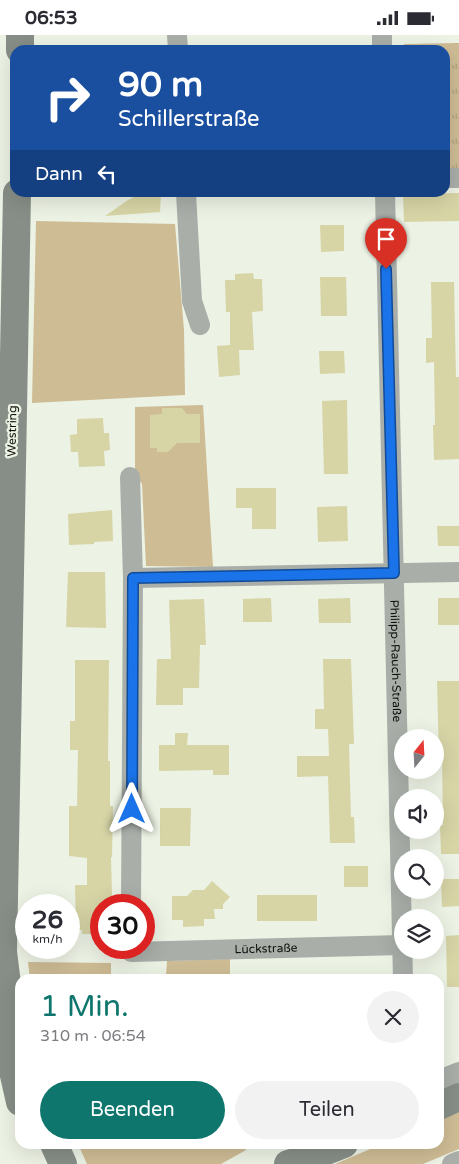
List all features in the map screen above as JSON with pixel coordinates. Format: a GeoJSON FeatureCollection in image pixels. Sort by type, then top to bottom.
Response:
{"type":"FeatureCollection","features":[{"type":"Feature","properties":{"kind":"main road","name":"Westring"},"geometry":{"type":"LineString","coordinates":[[15,1019],[9,1000],[3,952],[17,197]]}},
{"type":"Feature","properties":{"kind":"main road","name":"Westring"},"geometry":{"type":"LineString","coordinates":[[9,1000],[6,1040],[15,1080]]}},
{"type":"Feature","properties":{"kind":"main road"},"geometry":{"type":"LineString","coordinates":[[444,1104],[459,1097]]}},
{"type":"Feature","properties":{"kind":"main road"},"geometry":{"type":"LineString","coordinates":[[36,1149],[42,1164]]}},
{"type":"Feature","properties":{"kind":"main road"},"geometry":{"type":"LineString","coordinates":[[56,1149],[63,1164]]}},
{"type":"Feature","properties":{"kind":"main road"},"geometry":{"type":"LineString","coordinates":[[299,1162],[332,1149]]}},
{"type":"Feature","properties":{"kind":"street"},"geometry":{"type":"LineString","coordinates":[[186,197],[192,301],[200,325]]}},
{"type":"Feature","properties":{"kind":"street","name":"Philipp-Rauch-Straße"},"geometry":{"type":"LineString","coordinates":[[385,197],[401,909]]}},
{"type":"Feature","properties":{"kind":"street"},"geometry":{"type":"LineString","coordinates":[[130,477],[133,578],[131,894]]}},
{"type":"Feature","properties":{"kind":"street"},"geometry":{"type":"LineString","coordinates":[[133,578],[459,572]]}},
{"type":"Feature","properties":{"kind":"street","name":"Lückstraße"},"geometry":{"type":"LineString","coordinates":[[155,950],[394,945]]}},
{"type":"Feature","properties":{"kind":"street","name":"Philipp-Rauch-Straße"},"geometry":{"type":"LineString","coordinates":[[402,959],[403,974]]}},
{"type":"Feature","properties":{"kind":"street"},"geometry":{"type":"LineString","coordinates":[[444,1078],[459,1071]]}},
{"type":"Feature","properties":{"kind":"street"},"geometry":{"type":"LineString","coordinates":[[452,1164],[459,1161]]}},
{"type":"Feature","properties":{"kind":"green space"},"geometry":{"type":"Polygon","coordinates":[[[459,43],[459,169],[450,169],[450,45],[404,44],[459,43]]]}},
{"type":"Feature","properties":{"kind":"green space"},"geometry":{"type":"Polygon","coordinates":[[[36,221],[175,224],[184,330],[185,395],[32,403],[36,221]]]}},
{"type":"Feature","properties":{"kind":"green space"},"geometry":{"type":"Polygon","coordinates":[[[203,405],[213,567],[146,566],[142,484],[135,475],[135,407],[203,405]]]}},
{"type":"Feature","properties":{"kind":"green space"},"geometry":{"type":"Polygon","coordinates":[[[230,959],[230,974],[166,974],[167,961],[230,959]]]}},
{"type":"Feature","properties":{"kind":"green space"},"geometry":{"type":"Polygon","coordinates":[[[28,962],[111,963],[111,974],[29,974],[28,962]]]}},
{"type":"Feature","properties":{"kind":"green space"},"geometry":{"type":"Polygon","coordinates":[[[459,1112],[459,1149],[423,1164],[335,1164],[370,1149],[444,1149],[444,1119],[459,1112]]]}},
{"type":"Feature","properties":{"kind":"green space"},"geometry":{"type":"Polygon","coordinates":[[[80,1149],[246,1150],[221,1164],[87,1164],[80,1149]]]}},
{"type":"Feature","properties":{"kind":"building"},"geometry":{"type":"Polygon","coordinates":[[[450,193],[459,193],[459,221],[404,222],[403,197],[450,197],[450,193]]]}},
{"type":"Feature","properties":{"kind":"building"},"geometry":{"type":"Polygon","coordinates":[[[134,197],[161,197],[160,212],[105,216],[134,197]]]}},
{"type":"Feature","properties":{"kind":"building"},"geometry":{"type":"Polygon","coordinates":[[[320,225],[344,225],[344,251],[321,252],[320,225]]]}},
{"type":"Feature","properties":{"kind":"building"},"geometry":{"type":"Polygon","coordinates":[[[253,273],[254,279],[262,279],[263,311],[252,312],[254,350],[239,350],[240,375],[219,377],[217,346],[230,345],[230,312],[226,312],[225,280],[235,280],[235,274],[253,273]]]}},
{"type":"Feature","properties":{"kind":"building"},"geometry":{"type":"Polygon","coordinates":[[[320,277],[346,277],[347,316],[321,316],[320,277]]]}},
{"type":"Feature","properties":{"kind":"building"},"geometry":{"type":"Polygon","coordinates":[[[431,282],[454,282],[456,377],[459,377],[459,459],[434,460],[434,362],[426,363],[426,338],[432,338],[431,282]]]}},
{"type":"Feature","properties":{"kind":"building"},"geometry":{"type":"Polygon","coordinates":[[[319,351],[344,351],[345,373],[320,374],[319,351]]]}},
{"type":"Feature","properties":{"kind":"building"},"geometry":{"type":"Polygon","coordinates":[[[347,400],[348,474],[324,474],[322,401],[347,400]]]}},
{"type":"Feature","properties":{"kind":"building"},"geometry":{"type":"Polygon","coordinates":[[[162,408],[182,408],[187,414],[200,414],[200,443],[177,443],[168,452],[157,452],[157,448],[150,448],[150,415],[162,414],[162,408]]]}},
{"type":"Feature","properties":{"kind":"building"},"geometry":{"type":"Polygon","coordinates":[[[103,418],[104,433],[109,433],[110,450],[104,451],[105,466],[79,467],[78,452],[71,452],[70,435],[77,434],[77,419],[103,418]]]}},
{"type":"Feature","properties":{"kind":"building"},"geometry":{"type":"Polygon","coordinates":[[[236,488],[276,488],[276,529],[252,529],[252,508],[236,508],[236,488]]]}},
{"type":"Feature","properties":{"kind":"building"},"geometry":{"type":"Polygon","coordinates":[[[347,506],[348,541],[318,542],[317,507],[347,506]]]}},
{"type":"Feature","properties":{"kind":"building"},"geometry":{"type":"Polygon","coordinates":[[[112,510],[113,541],[69,545],[68,514],[112,510]]]}},
{"type":"Feature","properties":{"kind":"building"},"geometry":{"type":"Polygon","coordinates":[[[437,526],[459,526],[459,546],[438,546],[437,526]]]}},
{"type":"Feature","properties":{"kind":"building"},"geometry":{"type":"Polygon","coordinates":[[[68,572],[105,572],[106,628],[66,627],[68,572]]]}},
{"type":"Feature","properties":{"kind":"building"},"geometry":{"type":"Polygon","coordinates":[[[271,598],[272,622],[243,622],[243,599],[271,598]]]}},
{"type":"Feature","properties":{"kind":"building"},"geometry":{"type":"Polygon","coordinates":[[[350,598],[351,623],[319,623],[318,599],[350,598]]]}},
{"type":"Feature","properties":{"kind":"building"},"geometry":{"type":"Polygon","coordinates":[[[438,598],[459,598],[459,625],[438,625],[438,598]]]}},
{"type":"Feature","properties":{"kind":"building"},"geometry":{"type":"Polygon","coordinates":[[[204,599],[206,645],[200,645],[199,688],[183,688],[183,705],[156,705],[157,659],[171,659],[169,600],[204,599]]]}},
{"type":"Feature","properties":{"kind":"building"},"geometry":{"type":"Polygon","coordinates":[[[323,659],[351,659],[354,744],[349,744],[351,817],[354,817],[355,843],[330,843],[328,776],[297,777],[297,756],[329,756],[328,729],[315,729],[315,709],[324,709],[323,659]]]}},
{"type":"Feature","properties":{"kind":"building"},"geometry":{"type":"Polygon","coordinates":[[[75,660],[109,660],[108,761],[110,761],[110,806],[113,806],[112,894],[90,894],[90,934],[82,934],[82,930],[80,930],[80,894],[75,894],[75,885],[87,885],[87,858],[69,856],[69,806],[77,806],[78,750],[70,750],[70,721],[75,721],[75,660]]]}},
{"type":"Feature","properties":{"kind":"building"},"geometry":{"type":"Polygon","coordinates":[[[437,681],[459,681],[459,854],[444,854],[444,849],[441,849],[440,839],[444,839],[442,779],[444,779],[444,729],[438,729],[437,681]]]}},
{"type":"Feature","properties":{"kind":"building"},"geometry":{"type":"Polygon","coordinates":[[[175,733],[188,733],[187,745],[229,745],[229,775],[213,775],[213,770],[159,771],[159,745],[175,745],[175,733]]]}},
{"type":"Feature","properties":{"kind":"building"},"geometry":{"type":"Polygon","coordinates":[[[160,808],[191,808],[190,846],[160,846],[160,808]]]}},
{"type":"Feature","properties":{"kind":"building"},"geometry":{"type":"Polygon","coordinates":[[[344,866],[368,866],[368,887],[344,887],[344,866]]]}},
{"type":"Feature","properties":{"kind":"building"},"geometry":{"type":"Polygon","coordinates":[[[444,879],[459,879],[459,906],[442,907],[444,879]]]}},
{"type":"Feature","properties":{"kind":"building"},"geometry":{"type":"Polygon","coordinates":[[[212,881],[230,897],[223,904],[223,909],[214,909],[215,919],[204,919],[204,926],[183,927],[183,920],[172,920],[172,896],[187,896],[193,890],[204,890],[212,881]]]}},
{"type":"Feature","properties":{"kind":"building"},"geometry":{"type":"Polygon","coordinates":[[[257,895],[317,895],[317,921],[257,921],[257,895]]]}},
{"type":"Feature","properties":{"kind":"building"},"geometry":{"type":"Polygon","coordinates":[[[459,935],[459,987],[447,987],[446,936],[459,935]]]}},
{"type":"Feature","properties":{"kind":"route"},"geometry":{"type":"LineString","coordinates":[[132,809],[133,578],[394,573],[386,269]]}}]}
